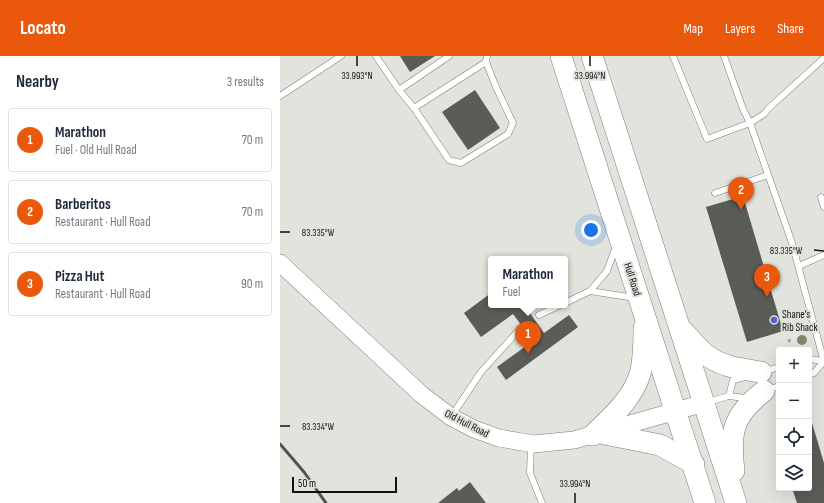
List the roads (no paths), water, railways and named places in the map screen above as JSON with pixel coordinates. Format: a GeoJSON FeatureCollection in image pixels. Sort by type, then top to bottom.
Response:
{"type":"FeatureCollection","features":[{"type":"Feature","properties":{"kind":"highway","name":"Hull Road"},"geometry":{"type":"LineString","coordinates":[[561,56],[645,318],[694,464],[705,503]]}},
{"type":"Feature","properties":{"kind":"highway"},"geometry":{"type":"LineString","coordinates":[[592,56],[737,503]]}},
{"type":"Feature","properties":{"kind":"highway"},"geometry":{"type":"LineString","coordinates":[[604,92],[606,64],[610,56]]}},
{"type":"Feature","properties":{"kind":"highway"},"geometry":{"type":"LineString","coordinates":[[596,434],[622,406],[636,386],[642,363],[645,318]]}},
{"type":"Feature","properties":{"kind":"highway"},"geometry":{"type":"LineString","coordinates":[[680,328],[705,354],[718,362],[771,379],[737,419],[731,449],[737,503]]}},
{"type":"Feature","properties":{"kind":"highway"},"geometry":{"type":"LineString","coordinates":[[596,434],[655,444],[666,448],[694,464]]}},
{"type":"Feature","properties":{"kind":"main road","name":"Old Hull Road"},"geometry":{"type":"LineString","coordinates":[[280,263],[413,386],[451,417],[474,430],[499,438],[531,444],[564,441],[596,434],[704,403]]}},
{"type":"Feature","properties":{"kind":"lane"},"geometry":{"type":"LineString","coordinates":[[280,96],[341,56]]}},
{"type":"Feature","properties":{"kind":"lane"},"geometry":{"type":"LineString","coordinates":[[376,56],[399,90],[414,108],[449,160],[461,163],[508,134],[513,123],[496,87],[486,59],[414,108]]}},
{"type":"Feature","properties":{"kind":"lane"},"geometry":{"type":"LineString","coordinates":[[399,90],[449,56]]}},
{"type":"Feature","properties":{"kind":"lane"},"geometry":{"type":"LineString","coordinates":[[673,56],[707,139],[750,123],[764,114],[824,58]]}},
{"type":"Feature","properties":{"kind":"lane"},"geometry":{"type":"LineString","coordinates":[[724,56],[743,109],[756,138],[799,266],[824,361]]}},
{"type":"Feature","properties":{"kind":"lane"},"geometry":{"type":"LineString","coordinates":[[715,193],[768,175]]}},
{"type":"Feature","properties":{"kind":"lane"},"geometry":{"type":"LineString","coordinates":[[821,197],[824,207]]}},
{"type":"Feature","properties":{"kind":"lane"},"geometry":{"type":"LineString","coordinates":[[568,302],[590,291],[607,271],[620,237]]}},
{"type":"Feature","properties":{"kind":"lane"},"geometry":{"type":"LineString","coordinates":[[799,266],[824,255]]}},
{"type":"Feature","properties":{"kind":"lane"},"geometry":{"type":"LineString","coordinates":[[590,291],[639,298]]}},
{"type":"Feature","properties":{"kind":"lane"},"geometry":{"type":"LineString","coordinates":[[539,315],[554,308]]}},
{"type":"Feature","properties":{"kind":"lane"},"geometry":{"type":"LineString","coordinates":[[451,417],[481,372],[519,330]]}},
{"type":"Feature","properties":{"kind":"lane"},"geometry":{"type":"LineString","coordinates":[[812,359],[824,361]]}},
{"type":"Feature","properties":{"kind":"lane"},"geometry":{"type":"LineString","coordinates":[[812,374],[824,361]]}},
{"type":"Feature","properties":{"kind":"lane"},"geometry":{"type":"LineString","coordinates":[[729,396],[733,380],[771,379]]}},
{"type":"Feature","properties":{"kind":"lane"},"geometry":{"type":"LineString","coordinates":[[704,403],[729,396],[745,398],[771,379]]}},
{"type":"Feature","properties":{"kind":"lane"},"geometry":{"type":"LineString","coordinates":[[531,444],[530,473],[542,503]]}},
{"type":"Feature","properties":{"kind":"railway"},"geometry":{"type":"LineString","coordinates":[[280,444],[304,472],[326,503]]}},
{"type":"Feature","properties":{"kind":"place","name":"Barberitos"},"geometry":{"type":"Point","coordinates":[741,210]}},
{"type":"Feature","properties":{"kind":"place","name":"Pizza Hut"},"geometry":{"type":"Point","coordinates":[767,297]}},
{"type":"Feature","properties":{"kind":"place","name":"Shane’s Rib Shack"},"geometry":{"type":"Point","coordinates":[774,320]}},
{"type":"Feature","properties":{"kind":"place","name":"Marathon"},"geometry":{"type":"Point","coordinates":[528,354]}}]}
